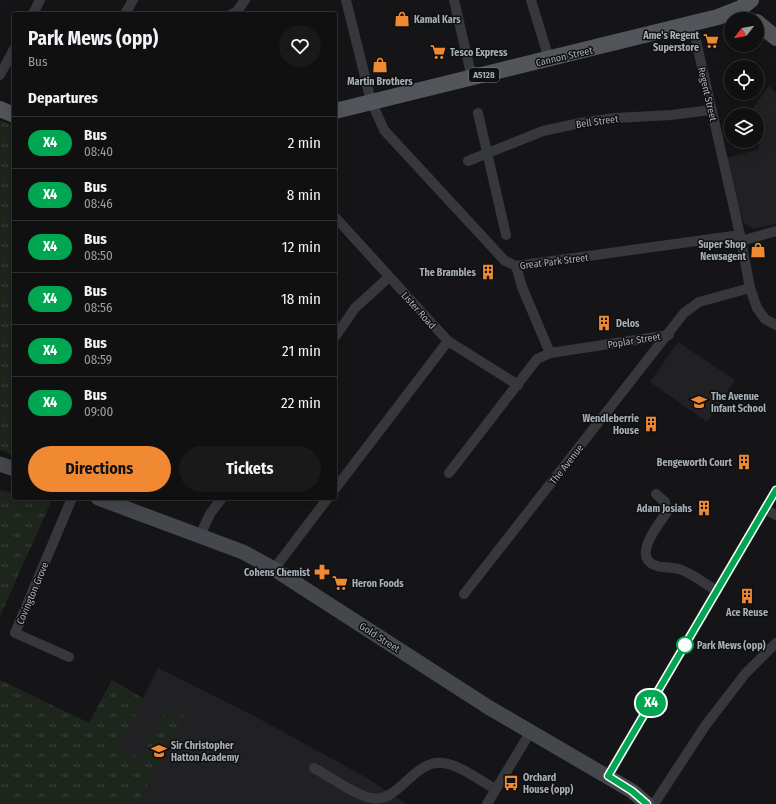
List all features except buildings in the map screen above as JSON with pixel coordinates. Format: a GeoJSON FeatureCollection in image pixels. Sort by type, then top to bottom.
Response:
{"type":"FeatureCollection","features":[{"type":"Feature","properties":{"kind":"main road","name":"Cannon Street"},"geometry":{"type":"LineString","coordinates":[[372,101],[472,78],[718,17],[746,4]]}},
{"type":"Feature","properties":{"kind":"main road"},"geometry":{"type":"LineString","coordinates":[[764,28],[776,38]]}},
{"type":"Feature","properties":{"kind":"main road","name":"A5128"},"geometry":{"type":"LineString","coordinates":[[337,110],[372,101]]}},
{"type":"Feature","properties":{"kind":"main road"},"geometry":{"type":"LineString","coordinates":[[0,109],[12,114]]}},
{"type":"Feature","properties":{"kind":"street"},"geometry":{"type":"LineString","coordinates":[[34,12],[40,0]]}},
{"type":"Feature","properties":{"kind":"street"},"geometry":{"type":"LineString","coordinates":[[127,12],[133,0]]}},
{"type":"Feature","properties":{"kind":"street"},"geometry":{"type":"LineString","coordinates":[[237,12],[245,0]]}},
{"type":"Feature","properties":{"kind":"street","name":"Great Park Street"},"geometry":{"type":"LineString","coordinates":[[346,0],[372,101],[384,130],[505,261],[516,266],[741,238],[776,232]]}},
{"type":"Feature","properties":{"kind":"street"},"geometry":{"type":"LineString","coordinates":[[454,0],[472,78]]}},
{"type":"Feature","properties":{"kind":"street"},"geometry":{"type":"LineString","coordinates":[[531,0],[549,59]]}},
{"type":"Feature","properties":{"kind":"street","name":"Regent Street"},"geometry":{"type":"LineString","coordinates":[[692,23],[741,238],[750,288],[757,308],[765,319],[776,325]]}},
{"type":"Feature","properties":{"kind":"street"},"geometry":{"type":"LineString","coordinates":[[0,75],[12,53]]}},
{"type":"Feature","properties":{"kind":"street","name":"Bell Street"},"geometry":{"type":"LineString","coordinates":[[468,160],[543,131],[580,123],[615,118],[671,115],[711,110]]}},
{"type":"Feature","properties":{"kind":"street"},"geometry":{"type":"LineString","coordinates":[[478,113],[506,235]]}},
{"type":"Feature","properties":{"kind":"street","name":"Lister Road"},"geometry":{"type":"LineString","coordinates":[[337,219],[448,341],[518,384]]}},
{"type":"Feature","properties":{"kind":"street"},"geometry":{"type":"LineString","coordinates":[[448,473],[537,359],[550,353],[522,287],[516,266]]}},
{"type":"Feature","properties":{"kind":"street"},"geometry":{"type":"LineString","coordinates":[[337,334],[355,308],[389,277]]}},
{"type":"Feature","properties":{"kind":"street","name":"Poplar Street"},"geometry":{"type":"LineString","coordinates":[[550,353],[669,335],[684,313],[700,302],[750,288]]}},
{"type":"Feature","properties":{"kind":"street","name":"The Avenue"},"geometry":{"type":"LineString","coordinates":[[464,594],[669,335]]}},
{"type":"Feature","properties":{"kind":"street"},"geometry":{"type":"LineString","coordinates":[[337,486],[448,341]]}},
{"type":"Feature","properties":{"kind":"street"},"geometry":{"type":"LineString","coordinates":[[0,464],[12,468]]}},
{"type":"Feature","properties":{"kind":"street"},"geometry":{"type":"LineString","coordinates":[[608,776],[776,490]]}},
{"type":"Feature","properties":{"kind":"street"},"geometry":{"type":"LineString","coordinates":[[656,494],[664,502],[667,512],[648,540],[645,551],[648,560],[656,566],[679,569],[716,591]]}},
{"type":"Feature","properties":{"kind":"street","name":"Covington Grove"},"geometry":{"type":"LineString","coordinates":[[69,657],[15,633],[71,500]]}},
{"type":"Feature","properties":{"kind":"street","name":"Gold Street"},"geometry":{"type":"LineString","coordinates":[[110,500],[123,502],[242,552],[274,569],[482,703],[632,791],[647,804]]}},
{"type":"Feature","properties":{"kind":"street"},"geometry":{"type":"LineString","coordinates":[[200,535],[210,514],[220,500]]}},
{"type":"Feature","properties":{"kind":"street"},"geometry":{"type":"LineString","coordinates":[[274,569],[326,500]]}},
{"type":"Feature","properties":{"kind":"street"},"geometry":{"type":"LineString","coordinates":[[765,509],[776,515]]}},
{"type":"Feature","properties":{"kind":"street"},"geometry":{"type":"LineString","coordinates":[[654,804],[705,726],[745,674],[776,643]]}},
{"type":"Feature","properties":{"kind":"street"},"geometry":{"type":"LineString","coordinates":[[487,804],[531,731]]}},
{"type":"Feature","properties":{"kind":"street"},"geometry":{"type":"LineString","coordinates":[[314,768],[371,798],[383,799],[391,795],[415,773],[428,766],[442,763],[453,765],[495,790]]}},
{"type":"Feature","properties":{"kind":"shaded area"},"geometry":{"type":"Polygon","coordinates":[[[769,86],[776,92],[776,224],[753,229],[744,223],[723,159],[759,148],[764,148],[764,108],[753,108],[759,100],[764,100],[764,93],[769,86]]]}},
{"type":"Feature","properties":{"kind":"shaded area","name":"The Avenue Infant School"},"geometry":{"type":"Polygon","coordinates":[[[678,342],[735,380],[707,422],[650,382],[678,342]]]}},
{"type":"Feature","properties":{"kind":"shaded area","name":"Sir Christopher Hatton Academy"},"geometry":{"type":"Polygon","coordinates":[[[158,668],[256,717],[369,779],[406,804],[0,804],[0,680],[89,723],[112,680],[143,698],[158,668]]]}},
{"type":"Feature","properties":{"kind":"green space"},"geometry":{"type":"Polygon","coordinates":[[[0,120],[12,125],[12,454],[0,450],[0,120]]]}},
{"type":"Feature","properties":{"kind":"green space"},"geometry":{"type":"Polygon","coordinates":[[[0,490],[12,493],[12,500],[43,500],[51,502],[0,616],[0,490]]]}},
{"type":"Feature","properties":{"kind":"green space"},"geometry":{"type":"Polygon","coordinates":[[[0,680],[89,723],[112,680],[144,699],[119,746],[141,759],[168,707],[184,716],[137,804],[0,804],[0,680]]]}},
{"type":"Feature","properties":{"kind":"bus line","name":"X4"},"geometry":{"type":"LineString","coordinates":[[647,804],[632,791],[608,776],[776,490]]}},
{"type":"Feature","properties":{"kind":"place","name":"Kamal Kars"},"geometry":{"type":"Point","coordinates":[402,19]}},
{"type":"Feature","properties":{"kind":"place","name":"Ame's Regent Superstore"},"geometry":{"type":"Point","coordinates":[711,41]}},
{"type":"Feature","properties":{"kind":"place","name":"Tesco Express"},"geometry":{"type":"Point","coordinates":[438,52]}},
{"type":"Feature","properties":{"kind":"place","name":"Martin Brothers"},"geometry":{"type":"Point","coordinates":[380,65]}},
{"type":"Feature","properties":{"kind":"place","name":"Super Shop Newsagent"},"geometry":{"type":"Point","coordinates":[758,250]}},
{"type":"Feature","properties":{"kind":"place","name":"The Brambles"},"geometry":{"type":"Point","coordinates":[488,272]}},
{"type":"Feature","properties":{"kind":"place","name":"Delos"},"geometry":{"type":"Point","coordinates":[604,323]}},
{"type":"Feature","properties":{"kind":"place","name":"The Avenue Infant School"},"geometry":{"type":"Point","coordinates":[699,402]}},
{"type":"Feature","properties":{"kind":"place","name":"Wendleberrie House"},"geometry":{"type":"Point","coordinates":[651,424]}},
{"type":"Feature","properties":{"kind":"place","name":"Bengeworth Court"},"geometry":{"type":"Point","coordinates":[744,462]}},
{"type":"Feature","properties":{"kind":"place","name":"Adam Josiahs"},"geometry":{"type":"Point","coordinates":[704,508]}},
{"type":"Feature","properties":{"kind":"place","name":"Cohens Chemist"},"geometry":{"type":"Point","coordinates":[322,572]}},
{"type":"Feature","properties":{"kind":"place","name":"Heron Foods"},"geometry":{"type":"Point","coordinates":[340,583]}},
{"type":"Feature","properties":{"kind":"place","name":"Ace Reuse"},"geometry":{"type":"Point","coordinates":[747,596]}},
{"type":"Feature","properties":{"kind":"place","name":"Park Mews (opp)"},"geometry":{"type":"Point","coordinates":[685,645]}},
{"type":"Feature","properties":{"kind":"place","name":"Sir Christopher Hatton Academy"},"geometry":{"type":"Point","coordinates":[159,751]}},
{"type":"Feature","properties":{"kind":"place","name":"Orchard House (opp)"},"geometry":{"type":"Point","coordinates":[511,783]}}]}
